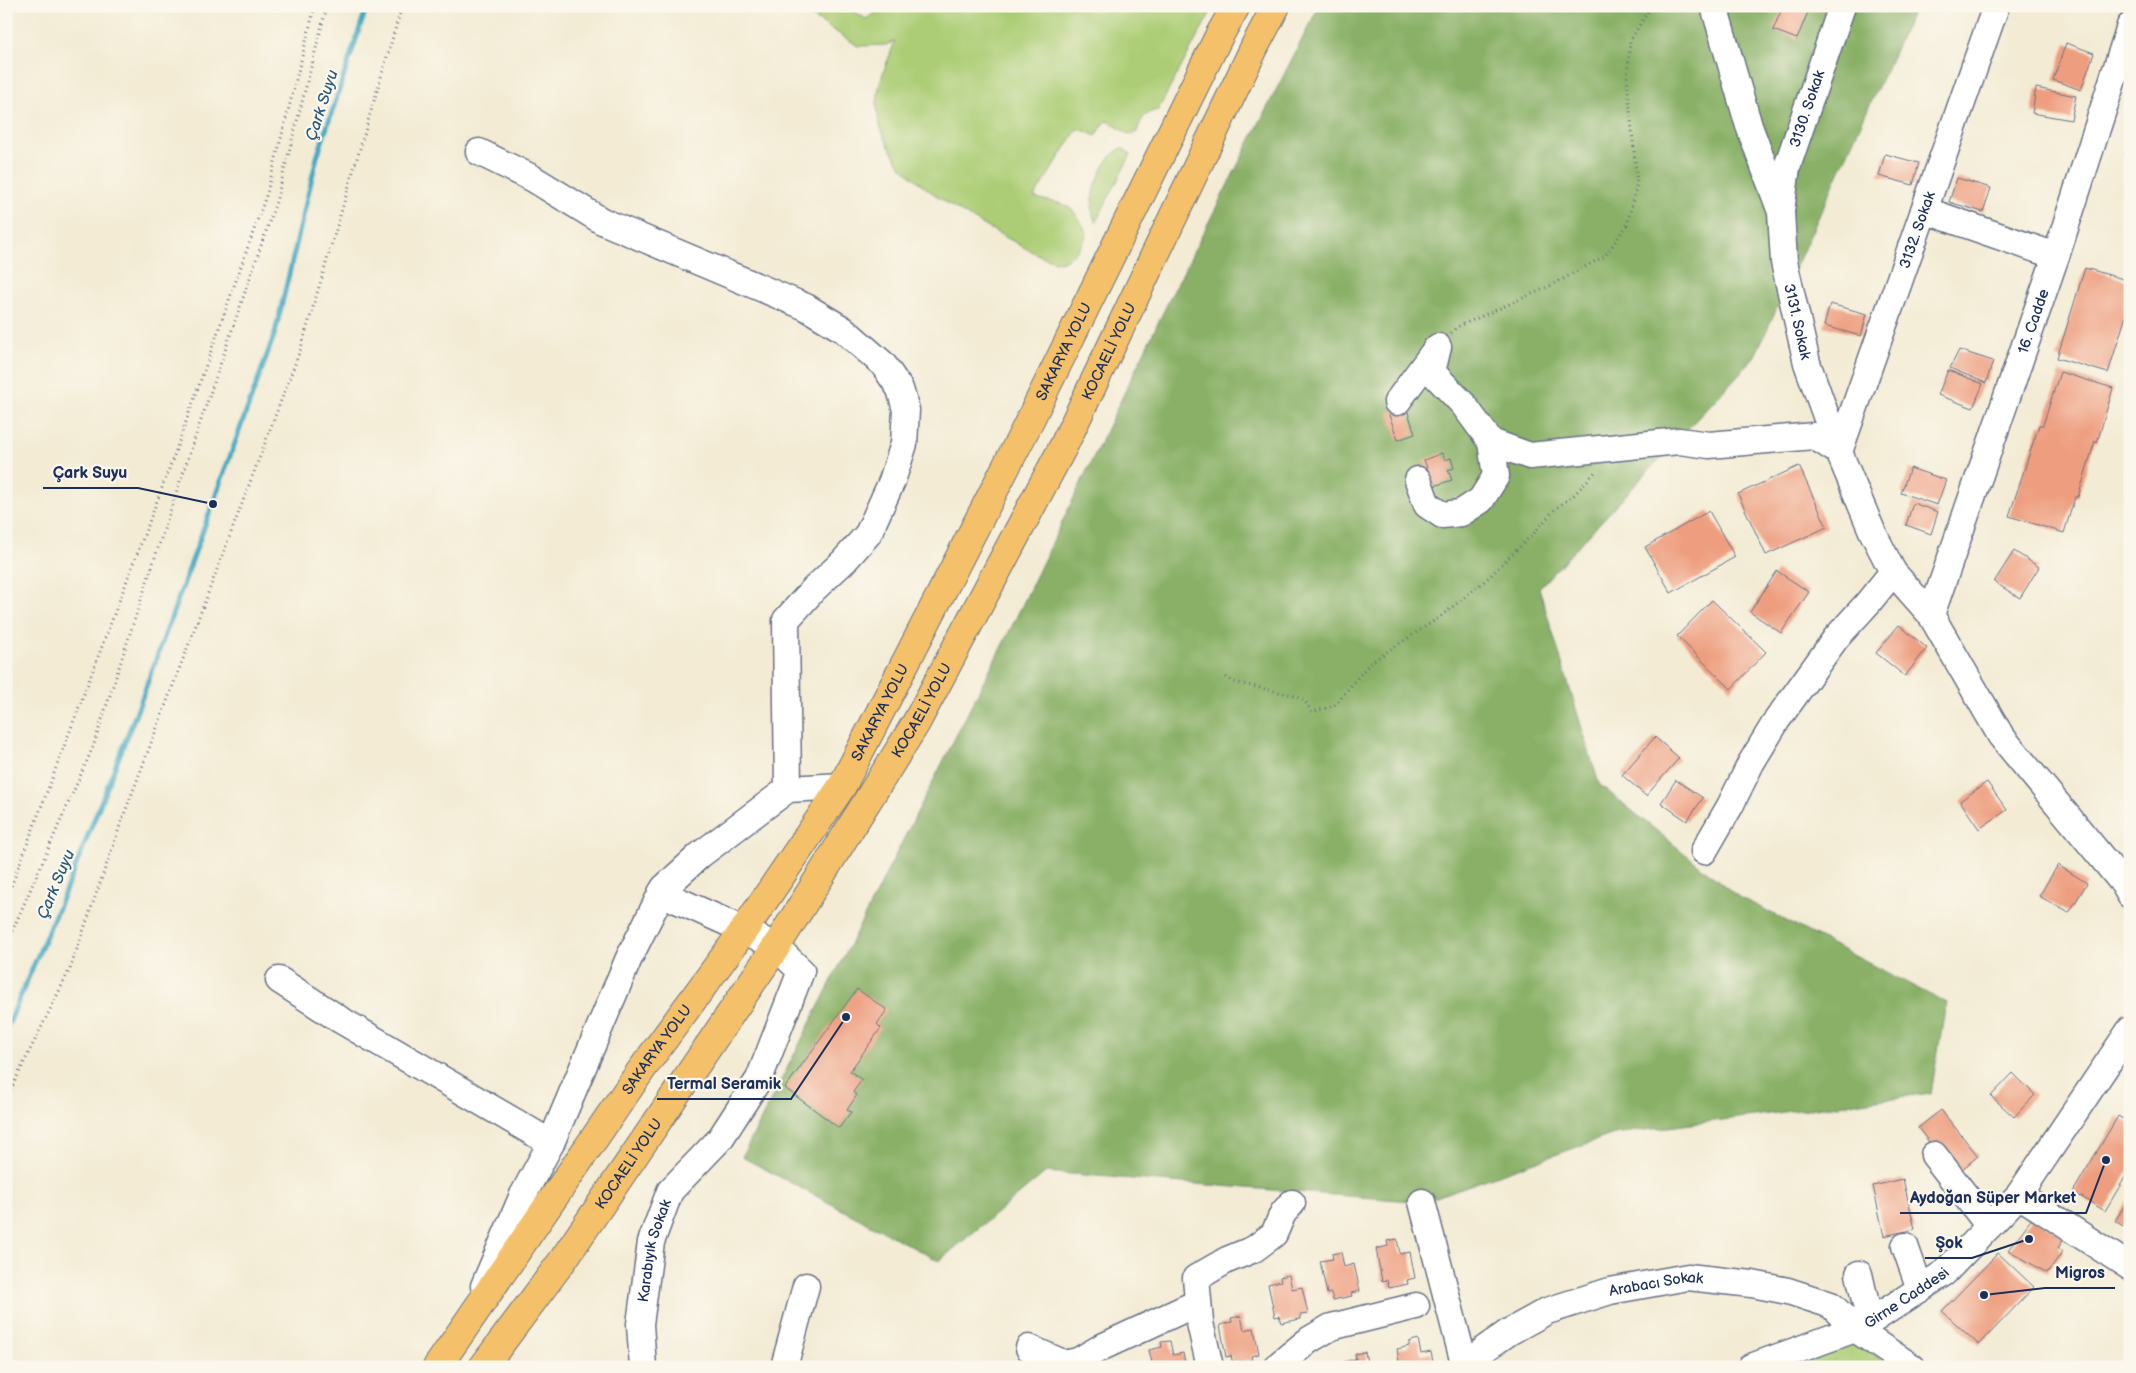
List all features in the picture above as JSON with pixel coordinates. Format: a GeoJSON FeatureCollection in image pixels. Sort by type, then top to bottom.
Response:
{"type":"FeatureCollection","features":[{"type":"Feature","properties":{"kind":"highway","name":"SAKARYA YOLU"},"geometry":{"type":"LineString","coordinates":[[437,1367],[642,1069],[744,930],[842,786],[1023,434],[1219,36],[1236,6]]}},
{"type":"Feature","properties":{"kind":"highway","name":"KOCAELİ YOLU"},"geometry":{"type":"LineString","coordinates":[[483,1367],[563,1260],[776,947],[916,723],[1063,447],[1255,46],[1276,6]]}},
{"type":"Feature","properties":{"kind":"street","name":"3131. Sokak"},"geometry":{"type":"LineString","coordinates":[[1714,6],[1748,126],[1781,212],[1784,262],[1807,363],[1872,531],[1894,572],[1931,615],[2001,736],[2123,883],[2130,895]]}},
{"type":"Feature","properties":{"kind":"street","name":"3130. Sokak"},"geometry":{"type":"LineString","coordinates":[[1781,212],[1787,167],[1842,6]]}},
{"type":"Feature","properties":{"kind":"street","name":"3132. Sokak"},"geometry":{"type":"LineString","coordinates":[[1840,452],[1996,6]]}},
{"type":"Feature","properties":{"kind":"street","name":"16. Cadde"},"geometry":{"type":"LineString","coordinates":[[1931,615],[2056,256],[2130,26]]}},
{"type":"Feature","properties":{"kind":"street"},"geometry":{"type":"LineString","coordinates":[[480,152],[532,178],[602,221],[806,306],[844,330],[883,364],[900,389],[906,410],[904,444],[892,481],[868,534],[786,620],[788,788]]}},
{"type":"Feature","properties":{"kind":"street"},"geometry":{"type":"LineString","coordinates":[[1924,210],[2056,256]]}},
{"type":"Feature","properties":{"kind":"street"},"geometry":{"type":"LineString","coordinates":[[1397,402],[1438,347]]}},
{"type":"Feature","properties":{"kind":"street"},"geometry":{"type":"LineString","coordinates":[[1418,480],[1427,505],[1442,515],[1461,513],[1481,500],[1496,476],[1491,442],[1463,404],[1432,372],[1438,347]]}},
{"type":"Feature","properties":{"kind":"street"},"geometry":{"type":"LineString","coordinates":[[1491,442],[1530,456],[1679,441],[1709,445],[1814,436],[1840,452]]}},
{"type":"Feature","properties":{"kind":"street"},"geometry":{"type":"LineString","coordinates":[[1704,851],[1730,806],[1751,763],[1777,720],[1836,638],[1894,572]]}},
{"type":"Feature","properties":{"kind":"street"},"geometry":{"type":"LineString","coordinates":[[468,1323],[524,1195],[551,1143],[629,958],[661,892],[700,855],[788,788],[842,786]]}},
{"type":"Feature","properties":{"kind":"street"},"geometry":{"type":"LineString","coordinates":[[661,892],[744,930],[776,947]]}},
{"type":"Feature","properties":{"kind":"street","name":"Karabıyık Sokak"},"geometry":{"type":"LineString","coordinates":[[643,1367],[640,1324],[651,1242],[670,1191],[720,1139],[759,1079],[801,971],[776,947]]}},
{"type":"Feature","properties":{"kind":"street"},"geometry":{"type":"LineString","coordinates":[[279,980],[339,1019],[551,1143]]}},
{"type":"Feature","properties":{"kind":"street","name":"Girne Caddesi"},"geometry":{"type":"LineString","coordinates":[[1751,1367],[1786,1360],[1862,1326],[1944,1273],[2018,1195],[2130,1030]]}},
{"type":"Feature","properties":{"kind":"street"},"geometry":{"type":"LineString","coordinates":[[1934,1155],[1989,1226]]}},
{"type":"Feature","properties":{"kind":"street"},"geometry":{"type":"LineString","coordinates":[[2018,1195],[2130,1267]]}},
{"type":"Feature","properties":{"kind":"street"},"geometry":{"type":"LineString","coordinates":[[1422,1202],[1465,1367]]}},
{"type":"Feature","properties":{"kind":"street"},"geometry":{"type":"LineString","coordinates":[[1210,1367],[1197,1303],[1196,1278],[1227,1260],[1254,1250],[1274,1234],[1283,1213],[1292,1203]]}},
{"type":"Feature","properties":{"kind":"street"},"geometry":{"type":"LineString","coordinates":[[1905,1246],[1920,1289]]}},
{"type":"Feature","properties":{"kind":"street"},"geometry":{"type":"LineString","coordinates":[[1859,1274],[1862,1326]]}},
{"type":"Feature","properties":{"kind":"street","name":"Arabacı Sokak"},"geometry":{"type":"LineString","coordinates":[[1465,1367],[1486,1348],[1509,1332],[1547,1312],[1610,1291],[1688,1277],[1752,1284],[1788,1291],[1831,1305],[1862,1326],[1912,1367]]}},
{"type":"Feature","properties":{"kind":"street"},"geometry":{"type":"LineString","coordinates":[[784,1367],[806,1286]]}},
{"type":"Feature","properties":{"kind":"street"},"geometry":{"type":"LineString","coordinates":[[1029,1348],[1065,1364],[1078,1361],[1102,1347],[1197,1303]]}},
{"type":"Feature","properties":{"kind":"street"},"geometry":{"type":"LineString","coordinates":[[1276,1367],[1309,1340],[1331,1327],[1416,1306]]}},
{"type":"Feature","properties":{"kind":"path"},"geometry":{"type":"LineString","coordinates":[[6,900],[171,464],[267,193],[316,6]]}},
{"type":"Feature","properties":{"kind":"path"},"geometry":{"type":"LineString","coordinates":[[6,945],[93,747],[175,496],[276,202],[327,6]]}},
{"type":"Feature","properties":{"kind":"path"},"geometry":{"type":"LineString","coordinates":[[6,1099],[70,969],[122,820],[301,348],[402,6]]}},
{"type":"Feature","properties":{"kind":"path"},"geometry":{"type":"LineString","coordinates":[[1438,347],[1457,327],[1548,287],[1604,256],[1628,225],[1637,183],[1627,78],[1630,41],[1651,6]]}},
{"type":"Feature","properties":{"kind":"path"},"geometry":{"type":"LineString","coordinates":[[1226,677],[1234,682],[1292,695],[1305,702],[1312,712],[1334,706],[1370,663],[1440,617],[1487,579],[1534,533],[1555,509],[1575,494],[1595,474],[1613,447]]}},
{"type":"Feature","properties":{"kind":"green space"},"geometry":{"type":"Polygon","coordinates":[[[796,6],[846,6],[866,19],[885,6],[1214,6],[1158,110],[1146,115],[1137,132],[1130,135],[1108,121],[1105,122],[1096,136],[1078,128],[1034,197],[1068,207],[1080,219],[1087,234],[1077,251],[1061,262],[1034,253],[967,216],[916,180],[900,165],[884,137],[880,126],[877,103],[880,82],[895,41],[886,45],[858,46],[796,6]]]}},
{"type":"Feature","properties":{"kind":"green space"},"geometry":{"type":"Polygon","coordinates":[[[1319,6],[1915,6],[1754,358],[1539,588],[1599,784],[1736,895],[1946,1003],[1931,1093],[1614,1134],[1422,1202],[1046,1172],[939,1261],[742,1157],[1015,620],[1171,296],[1319,6]]]}},
{"type":"Feature","properties":{"kind":"green space"},"geometry":{"type":"Polygon","coordinates":[[[1122,148],[1131,154],[1096,222],[1092,204],[1097,181],[1108,160],[1115,152],[1122,148]]]}},
{"type":"Feature","properties":{"kind":"green space"},"geometry":{"type":"Polygon","coordinates":[[[1852,1340],[1893,1367],[1802,1367],[1852,1340]]]}},
{"type":"Feature","properties":{"kind":"building"},"geometry":{"type":"Polygon","coordinates":[[[1783,6],[1810,7],[1797,39],[1773,30],[1783,6]]]}},
{"type":"Feature","properties":{"kind":"building"},"geometry":{"type":"Polygon","coordinates":[[[2066,43],[2094,53],[2081,90],[2053,80],[2066,43]]]}},
{"type":"Feature","properties":{"kind":"building"},"geometry":{"type":"Polygon","coordinates":[[[2036,88],[2076,96],[2071,120],[2032,113],[2036,88]]]}},
{"type":"Feature","properties":{"kind":"building"},"geometry":{"type":"Polygon","coordinates":[[[2130,142],[2130,158],[2124,156],[2130,142]]]}},
{"type":"Feature","properties":{"kind":"building"},"geometry":{"type":"Polygon","coordinates":[[[1885,154],[1919,163],[1913,185],[1879,176],[1885,154]]]}},
{"type":"Feature","properties":{"kind":"building"},"geometry":{"type":"Polygon","coordinates":[[[1957,178],[1991,188],[1983,212],[1949,202],[1957,178]]]}},
{"type":"Feature","properties":{"kind":"building"},"geometry":{"type":"Polygon","coordinates":[[[2085,268],[2130,281],[2130,303],[2108,373],[2057,358],[2085,268]]]}},
{"type":"Feature","properties":{"kind":"building"},"geometry":{"type":"Polygon","coordinates":[[[1830,304],[1867,314],[1861,336],[1824,326],[1830,304]]]}},
{"type":"Feature","properties":{"kind":"building"},"geometry":{"type":"Polygon","coordinates":[[[1959,350],[1993,361],[1986,383],[1950,368],[1959,350]]]}},
{"type":"Feature","properties":{"kind":"building"},"geometry":{"type":"Polygon","coordinates":[[[1948,370],[1983,384],[1973,408],[1938,395],[1948,370]]]}},
{"type":"Feature","properties":{"kind":"building"},"geometry":{"type":"Polygon","coordinates":[[[2060,372],[2113,388],[2097,443],[2095,441],[2078,497],[2075,497],[2064,533],[2009,516],[2039,425],[2043,425],[2060,372]]]}},
{"type":"Feature","properties":{"kind":"building"},"geometry":{"type":"Polygon","coordinates":[[[1406,406],[1415,434],[1398,440],[1388,412],[1406,406]]]}},
{"type":"Feature","properties":{"kind":"building"},"geometry":{"type":"Polygon","coordinates":[[[1442,453],[1445,460],[1451,458],[1454,468],[1448,470],[1452,480],[1434,486],[1424,460],[1442,453]]]}},
{"type":"Feature","properties":{"kind":"building"},"geometry":{"type":"Polygon","coordinates":[[[1799,466],[1827,527],[1766,555],[1738,494],[1799,466]]]}},
{"type":"Feature","properties":{"kind":"building"},"geometry":{"type":"Polygon","coordinates":[[[1910,468],[1946,480],[1937,505],[1901,493],[1910,468]]]}},
{"type":"Feature","properties":{"kind":"building"},"geometry":{"type":"Polygon","coordinates":[[[1913,503],[1938,512],[1931,534],[1906,525],[1913,503]]]}},
{"type":"Feature","properties":{"kind":"building"},"geometry":{"type":"Polygon","coordinates":[[[1709,511],[1735,557],[1671,593],[1645,547],[1709,511]]]}},
{"type":"Feature","properties":{"kind":"building"},"geometry":{"type":"Polygon","coordinates":[[[2014,551],[2039,567],[2020,598],[1994,582],[2014,551]]]}},
{"type":"Feature","properties":{"kind":"building"},"geometry":{"type":"Polygon","coordinates":[[[1777,571],[1809,592],[1781,633],[1750,612],[1777,571]]]}},
{"type":"Feature","properties":{"kind":"building"},"geometry":{"type":"Polygon","coordinates":[[[1712,600],[1766,652],[1731,689],[1677,636],[1712,600]]]}},
{"type":"Feature","properties":{"kind":"building"},"geometry":{"type":"Polygon","coordinates":[[[1899,625],[1927,648],[1905,676],[1876,653],[1899,625]]]}},
{"type":"Feature","properties":{"kind":"building"},"geometry":{"type":"Polygon","coordinates":[[[1655,737],[1679,758],[1646,796],[1622,775],[1655,737]]]}},
{"type":"Feature","properties":{"kind":"building"},"geometry":{"type":"Polygon","coordinates":[[[1676,780],[1703,798],[1687,821],[1661,803],[1676,780]]]}},
{"type":"Feature","properties":{"kind":"building"},"geometry":{"type":"Polygon","coordinates":[[[1987,782],[2007,810],[1979,829],[1960,801],[1987,782]]]}},
{"type":"Feature","properties":{"kind":"building"},"geometry":{"type":"Polygon","coordinates":[[[2058,865],[2087,883],[2069,913],[2039,896],[2058,865]]]}},
{"type":"Feature","properties":{"kind":"building"},"geometry":{"type":"Polygon","coordinates":[[[857,989],[887,1010],[877,1024],[881,1028],[850,1071],[862,1080],[853,1092],[857,1095],[847,1110],[851,1112],[839,1128],[785,1088],[857,989]]]}},
{"type":"Feature","properties":{"kind":"building"},"geometry":{"type":"Polygon","coordinates":[[[2013,1073],[2035,1095],[2014,1117],[1991,1096],[2013,1073]]]}},
{"type":"Feature","properties":{"kind":"building"},"geometry":{"type":"Polygon","coordinates":[[[1941,1110],[1978,1156],[1955,1175],[1918,1128],[1941,1110]]]}},
{"type":"Feature","properties":{"kind":"building"},"geometry":{"type":"Polygon","coordinates":[[[2118,1116],[2130,1123],[2130,1169],[2105,1211],[2073,1192],[2118,1116]]]}},
{"type":"Feature","properties":{"kind":"building"},"geometry":{"type":"Polygon","coordinates":[[[1903,1179],[1915,1229],[1884,1236],[1873,1186],[1903,1179]]]}},
{"type":"Feature","properties":{"kind":"building"},"geometry":{"type":"Polygon","coordinates":[[[2130,1196],[2130,1230],[2115,1221],[2130,1196]]]}},
{"type":"Feature","properties":{"kind":"building"},"geometry":{"type":"Polygon","coordinates":[[[2033,1217],[2065,1237],[2058,1248],[2063,1251],[2047,1273],[2008,1250],[2033,1217]]]}},
{"type":"Feature","properties":{"kind":"building"},"geometry":{"type":"Polygon","coordinates":[[[1397,1239],[1400,1254],[1410,1252],[1415,1278],[1407,1280],[1408,1284],[1389,1288],[1387,1280],[1382,1281],[1376,1249],[1388,1246],[1387,1241],[1397,1239]]]}},
{"type":"Feature","properties":{"kind":"building"},"geometry":{"type":"Polygon","coordinates":[[[1341,1252],[1344,1267],[1354,1264],[1360,1291],[1351,1293],[1352,1296],[1333,1300],[1331,1293],[1327,1294],[1320,1261],[1333,1259],[1332,1254],[1341,1252]]]}},
{"type":"Feature","properties":{"kind":"building"},"geometry":{"type":"Polygon","coordinates":[[[1998,1253],[2034,1287],[1979,1345],[1942,1311],[1998,1253]]]}},
{"type":"Feature","properties":{"kind":"building"},"geometry":{"type":"Polygon","coordinates":[[[1289,1275],[1292,1289],[1302,1287],[1308,1314],[1300,1315],[1300,1319],[1281,1323],[1279,1316],[1275,1317],[1268,1284],[1281,1281],[1280,1277],[1289,1275]]]}},
{"type":"Feature","properties":{"kind":"building"},"geometry":{"type":"Polygon","coordinates":[[[1241,1316],[1244,1330],[1254,1328],[1259,1354],[1251,1356],[1252,1360],[1233,1364],[1231,1356],[1226,1357],[1220,1325],[1232,1322],[1231,1318],[1241,1316]]]}},
{"type":"Feature","properties":{"kind":"building"},"geometry":{"type":"Polygon","coordinates":[[[1418,1339],[1421,1354],[1431,1352],[1434,1367],[1400,1367],[1397,1349],[1409,1346],[1409,1342],[1418,1339]]]}},
{"type":"Feature","properties":{"kind":"building"},"geometry":{"type":"Polygon","coordinates":[[[1170,1341],[1173,1355],[1183,1353],[1186,1367],[1153,1367],[1149,1350],[1162,1347],[1161,1342],[1170,1341]]]}},
{"type":"Feature","properties":{"kind":"building"},"geometry":{"type":"Polygon","coordinates":[[[1365,1352],[1368,1367],[1344,1367],[1343,1362],[1356,1359],[1355,1354],[1365,1352]]]}},
{"type":"Feature","properties":{"kind":"waterway","name":"Çark Suyu"},"geometry":{"type":"LineString","coordinates":[[6,1030],[75,868],[139,706],[275,333],[317,157],[367,6]]}},
{"type":"Feature","properties":{"kind":"place","name":"Çark Suyu"},"geometry":{"type":"Point","coordinates":[213,504]}},
{"type":"Feature","properties":{"kind":"place","name":"Termal Seramik"},"geometry":{"type":"Point","coordinates":[846,1017]}},
{"type":"Feature","properties":{"kind":"place","name":"Aydoğan Süper Market"},"geometry":{"type":"Point","coordinates":[2106,1160]}},
{"type":"Feature","properties":{"kind":"place","name":"Şok"},"geometry":{"type":"Point","coordinates":[2029,1239]}},
{"type":"Feature","properties":{"kind":"place","name":"Migros"},"geometry":{"type":"Point","coordinates":[1984,1295]}}]}
